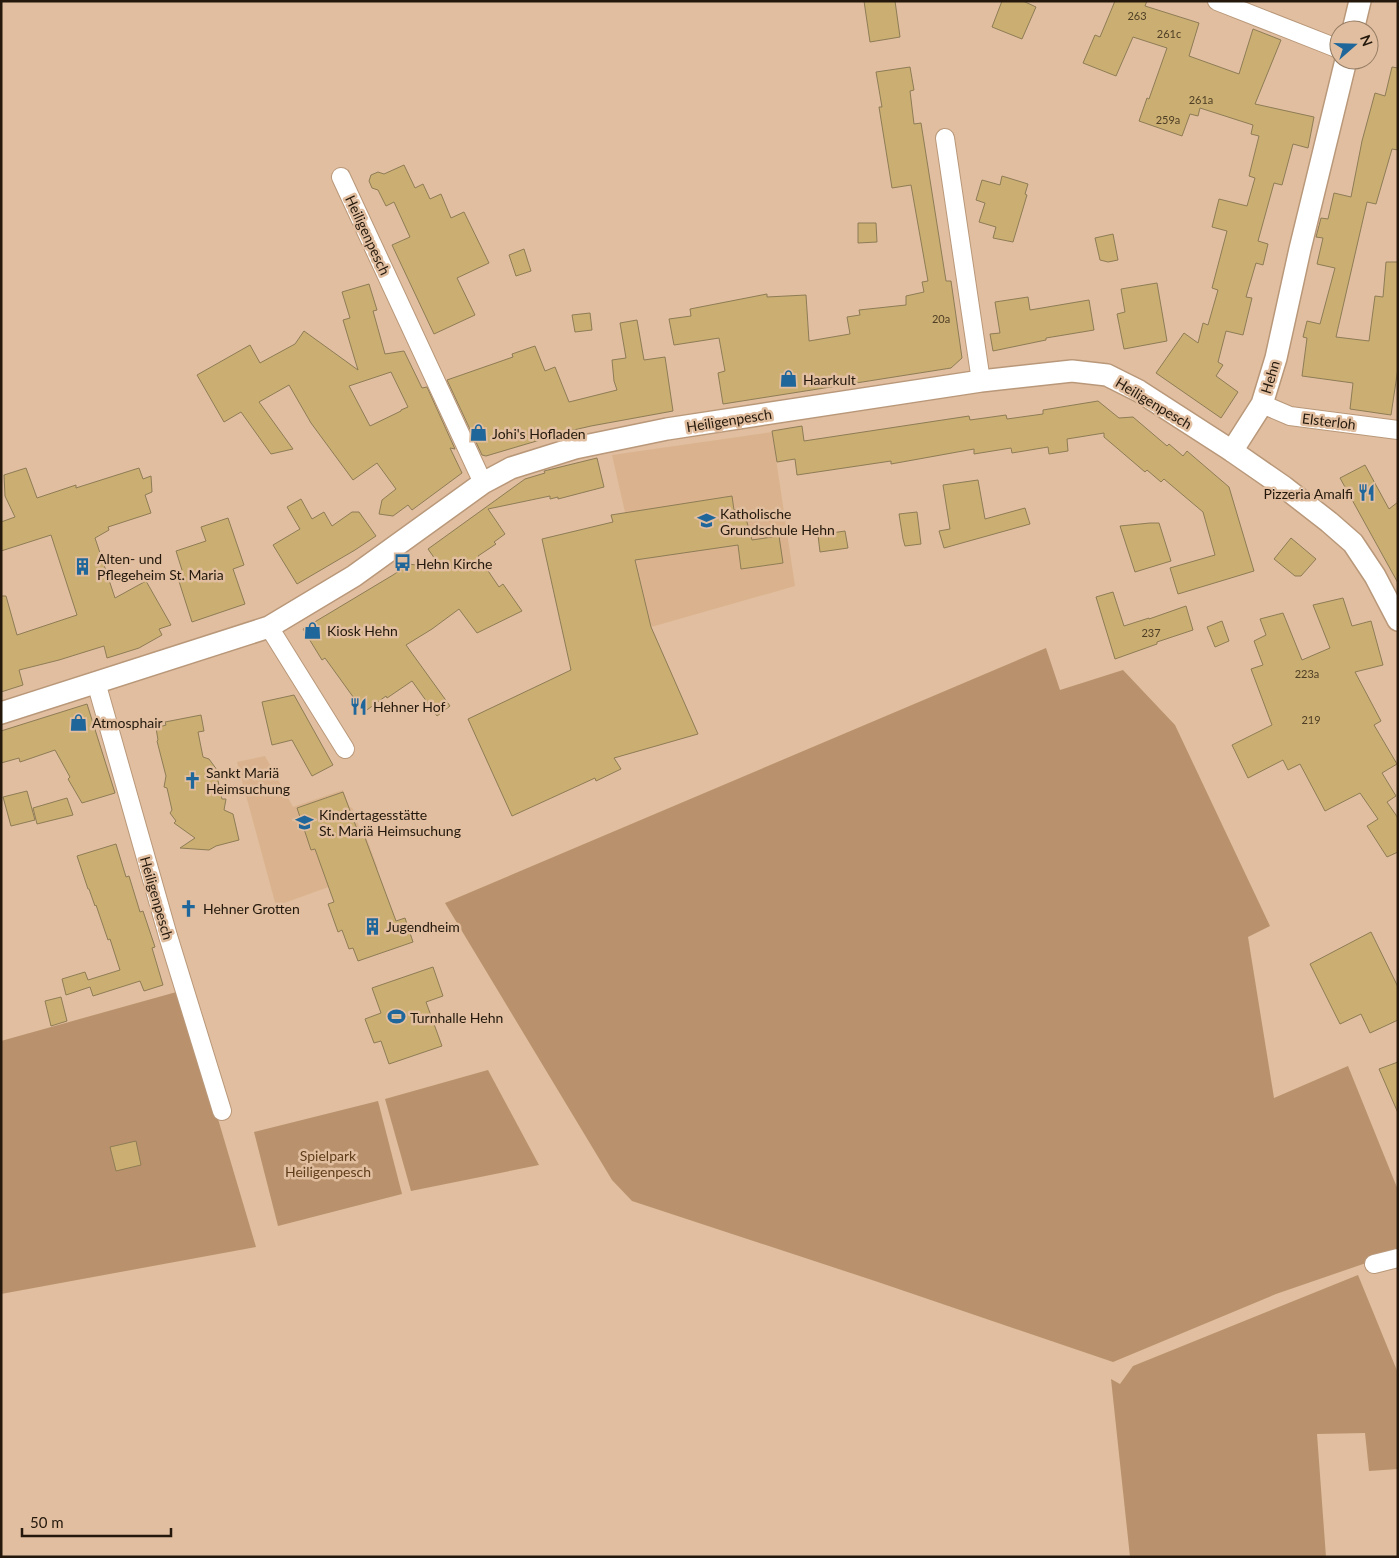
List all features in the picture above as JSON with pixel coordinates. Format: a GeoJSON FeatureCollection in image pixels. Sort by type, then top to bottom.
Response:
{"type":"FeatureCollection","features":[{"type":"Feature","properties":{"kind":"street"},"geometry":{"type":"LineString","coordinates":[[1217,1],[1329,45]]}},
{"type":"Feature","properties":{"kind":"street"},"geometry":{"type":"LineString","coordinates":[[1355,20],[1360,1]]}},
{"type":"Feature","properties":{"kind":"street","name":"Hehn"},"geometry":{"type":"LineString","coordinates":[[1232,451],[1262,404],[1276,358],[1300,249],[1344,70]]}},
{"type":"Feature","properties":{"kind":"street"},"geometry":{"type":"LineString","coordinates":[[945,138],[981,381]]}},
{"type":"Feature","properties":{"kind":"street","name":"Heiligenpesch"},"geometry":{"type":"LineString","coordinates":[[341,177],[483,483]]}},
{"type":"Feature","properties":{"kind":"street","name":"Heiligenpesch"},"geometry":{"type":"LineString","coordinates":[[1,713],[269,628],[354,576],[483,483],[510,468],[575,448],[658,431],[981,381],[1072,371],[1107,375],[1139,391],[1232,451]]}},
{"type":"Feature","properties":{"kind":"street","name":"Elsterloh"},"geometry":{"type":"LineString","coordinates":[[1262,404],[1290,416],[1398,430]]}},
{"type":"Feature","properties":{"kind":"street"},"geometry":{"type":"LineString","coordinates":[[1232,451],[1284,487],[1353,543],[1375,576],[1398,620]]}},
{"type":"Feature","properties":{"kind":"street"},"geometry":{"type":"LineString","coordinates":[[269,628],[345,749]]}},
{"type":"Feature","properties":{"kind":"street","name":"Heiligenpesch"},"geometry":{"type":"LineString","coordinates":[[96,682],[168,936],[222,1112]]}},
{"type":"Feature","properties":{"kind":"street"},"geometry":{"type":"LineString","coordinates":[[1374,1264],[1398,1258]]}},
{"type":"Feature","properties":{"kind":"shaded area","name":"Katholische Grundschule Hehn"},"geometry":{"type":"Polygon","coordinates":[[[772,432],[795,586],[651,627],[612,455],[772,432]]]}},
{"type":"Feature","properties":{"kind":"shaded area","name":"Kindertagesstätte St. Mariä Heimsuchung"},"geometry":{"type":"Polygon","coordinates":[[[265,756],[293,807],[343,790],[349,806],[353,809],[362,834],[365,834],[378,869],[276,906],[237,762],[265,756]]]}},
{"type":"Feature","properties":{"kind":"green space"},"geometry":{"type":"Polygon","coordinates":[[[1046,648],[1060,690],[1123,670],[1175,725],[1270,926],[1248,937],[1274,1098],[1348,1066],[1398,1190],[1398,1252],[1276,1294],[1113,1362],[632,1201],[612,1180],[445,903],[1046,648]]]}},
{"type":"Feature","properties":{"kind":"green space"},"geometry":{"type":"Polygon","coordinates":[[[180,991],[256,1247],[1,1294],[1,1041],[180,991]]]}},
{"type":"Feature","properties":{"kind":"green space"},"geometry":{"type":"Polygon","coordinates":[[[488,1070],[539,1165],[411,1191],[385,1099],[488,1070]]]}},
{"type":"Feature","properties":{"kind":"green space","name":"Spielpark Heiligenpesch"},"geometry":{"type":"Polygon","coordinates":[[[378,1101],[402,1194],[278,1226],[254,1132],[378,1101]]]}},
{"type":"Feature","properties":{"kind":"green space"},"geometry":{"type":"Polygon","coordinates":[[[1358,1275],[1398,1373],[1398,1469],[1369,1471],[1365,1433],[1317,1434],[1326,1557],[1130,1557],[1111,1379],[1120,1384],[1133,1366],[1358,1275]]]}},
{"type":"Feature","properties":{"kind":"building"},"geometry":{"type":"Polygon","coordinates":[[[864,1],[895,1],[900,37],[870,42],[864,1]]]}},
{"type":"Feature","properties":{"kind":"building"},"geometry":{"type":"Polygon","coordinates":[[[1002,1],[1023,1],[1036,7],[1022,39],[992,27],[1002,1]]]}},
{"type":"Feature","properties":{"kind":"building"},"geometry":{"type":"Polygon","coordinates":[[[1115,1],[1147,1],[1145,6],[1199,23],[1189,56],[1239,74],[1253,29],[1281,40],[1255,104],[1314,117],[1308,148],[1293,144],[1282,185],[1274,183],[1258,241],[1268,244],[1263,265],[1256,263],[1246,297],[1252,298],[1243,335],[1226,331],[1218,362],[1223,365],[1216,376],[1238,392],[1221,418],[1156,373],[1184,333],[1198,343],[1203,323],[1208,325],[1218,290],[1212,288],[1227,231],[1212,227],[1219,199],[1247,206],[1255,178],[1249,176],[1259,136],[1251,134],[1253,125],[1200,108],[1198,116],[1190,114],[1182,136],[1139,121],[1167,48],[1133,37],[1116,76],[1083,63],[1095,35],[1100,37],[1115,1]]]}},
{"type":"Feature","properties":{"kind":"building"},"geometry":{"type":"Polygon","coordinates":[[[910,67],[914,90],[910,91],[914,124],[921,123],[946,281],[951,281],[962,358],[951,368],[723,404],[718,373],[725,371],[719,338],[674,345],[669,319],[691,316],[690,309],[767,294],[767,297],[806,295],[809,341],[850,334],[847,317],[860,315],[859,310],[906,305],[906,296],[924,292],[922,282],[928,281],[911,185],[892,188],[879,107],[882,107],[876,72],[910,67]]]}},
{"type":"Feature","properties":{"kind":"building"},"geometry":{"type":"Polygon","coordinates":[[[1392,67],[1398,68],[1398,150],[1392,149],[1376,204],[1367,202],[1336,337],[1369,341],[1375,296],[1383,297],[1386,262],[1398,262],[1398,368],[1391,415],[1350,409],[1353,383],[1302,376],[1307,338],[1303,337],[1307,321],[1320,324],[1335,268],[1317,264],[1323,238],[1316,237],[1321,218],[1328,219],[1334,193],[1351,197],[1362,141],[1375,93],[1385,96],[1392,67]]]}},
{"type":"Feature","properties":{"kind":"building"},"geometry":{"type":"Polygon","coordinates":[[[404,165],[415,188],[423,184],[430,199],[441,194],[451,218],[464,212],[489,263],[457,278],[475,315],[434,334],[392,245],[410,237],[394,202],[386,206],[378,190],[372,188],[369,181],[371,175],[378,172],[384,174],[404,165]]]}},
{"type":"Feature","properties":{"kind":"building"},"geometry":{"type":"Polygon","coordinates":[[[1002,176],[1028,184],[1025,194],[1027,195],[1013,242],[993,238],[996,227],[979,222],[985,203],[976,200],[982,180],[1000,185],[1002,176]]]}},
{"type":"Feature","properties":{"kind":"building"},"geometry":{"type":"Polygon","coordinates":[[[858,223],[876,223],[877,242],[858,243],[858,223]]]}},
{"type":"Feature","properties":{"kind":"building"},"geometry":{"type":"Polygon","coordinates":[[[1113,234],[1118,260],[1108,262],[1100,260],[1095,238],[1113,234]]]}},
{"type":"Feature","properties":{"kind":"building"},"geometry":{"type":"Polygon","coordinates":[[[524,249],[531,271],[516,276],[509,255],[524,249]]]}},
{"type":"Feature","properties":{"kind":"building"},"geometry":{"type":"Polygon","coordinates":[[[1157,283],[1167,341],[1124,349],[1117,314],[1125,312],[1121,289],[1157,283]]]}},
{"type":"Feature","properties":{"kind":"building"},"geometry":{"type":"Polygon","coordinates":[[[369,284],[377,310],[373,311],[385,354],[404,351],[422,388],[427,387],[455,449],[450,448],[462,473],[412,510],[408,505],[393,516],[379,514],[382,500],[396,489],[377,463],[353,480],[311,423],[289,385],[259,402],[293,449],[271,454],[241,412],[224,422],[197,375],[250,345],[260,363],[295,344],[304,331],[358,370],[343,320],[350,318],[342,292],[369,284]],[[391,372],[349,386],[370,426],[408,407],[391,372]]]}},
{"type":"Feature","properties":{"kind":"building"},"geometry":{"type":"Polygon","coordinates":[[[1028,297],[1030,310],[1089,300],[1094,330],[1046,338],[1046,340],[993,351],[990,334],[1000,333],[995,302],[1028,297]]]}},
{"type":"Feature","properties":{"kind":"building"},"geometry":{"type":"Polygon","coordinates":[[[590,313],[592,330],[575,332],[572,315],[590,313]]]}},
{"type":"Feature","properties":{"kind":"building"},"geometry":{"type":"Polygon","coordinates":[[[637,320],[644,360],[665,357],[673,411],[591,426],[539,438],[540,440],[486,456],[482,455],[447,380],[513,357],[512,354],[535,346],[545,371],[555,367],[569,402],[617,390],[612,360],[626,358],[620,323],[637,320]]]}},
{"type":"Feature","properties":{"kind":"building"},"geometry":{"type":"Polygon","coordinates":[[[1098,401],[1119,418],[1133,417],[1167,446],[1169,444],[1183,456],[1187,451],[1229,487],[1254,571],[1178,594],[1170,568],[1215,555],[1203,512],[1164,479],[1161,482],[1147,470],[1145,472],[1104,437],[1104,433],[1067,439],[1068,451],[1049,454],[1048,447],[1012,453],[1011,448],[974,454],[974,449],[891,464],[891,461],[797,475],[795,459],[777,462],[772,431],[802,426],[804,441],[969,416],[970,420],[1006,415],[1007,419],[1043,414],[1043,410],[1098,401]]]}},
{"type":"Feature","properties":{"kind":"building"},"geometry":{"type":"Polygon","coordinates":[[[597,458],[604,487],[558,499],[558,497],[550,499],[550,496],[488,509],[505,534],[494,542],[496,544],[478,556],[499,587],[503,584],[522,611],[477,633],[459,609],[406,645],[450,706],[437,716],[412,681],[387,698],[386,696],[364,712],[325,658],[322,660],[303,629],[409,564],[442,569],[428,549],[525,479],[545,473],[544,471],[597,458]]]}},
{"type":"Feature","properties":{"kind":"building"},"geometry":{"type":"Polygon","coordinates":[[[1365,465],[1389,509],[1398,502],[1398,583],[1340,478],[1365,465]]]}},
{"type":"Feature","properties":{"kind":"building","name":"Alten- und Pflegeheim St. Maria"},"geometry":{"type":"Polygon","coordinates":[[[26,468],[37,498],[139,468],[143,479],[151,476],[152,492],[145,495],[151,513],[108,527],[109,530],[95,538],[115,598],[146,581],[171,625],[159,629],[162,635],[139,648],[107,658],[104,646],[19,670],[23,685],[1,692],[1,596],[6,596],[17,635],[77,615],[51,535],[1,551],[1,522],[15,517],[5,496],[4,475],[26,468]]]}},
{"type":"Feature","properties":{"kind":"building"},"geometry":{"type":"Polygon","coordinates":[[[978,480],[985,519],[1025,508],[1030,524],[944,548],[939,531],[950,529],[943,485],[978,480]]]}},
{"type":"Feature","properties":{"kind":"building"},"geometry":{"type":"Polygon","coordinates":[[[732,496],[734,510],[743,508],[752,540],[779,536],[783,563],[741,569],[738,545],[635,560],[651,627],[698,734],[614,758],[621,769],[596,781],[595,778],[512,816],[468,719],[571,670],[542,539],[613,522],[611,515],[732,496]]]}},
{"type":"Feature","properties":{"kind":"building"},"geometry":{"type":"Polygon","coordinates":[[[301,499],[312,519],[324,512],[332,526],[352,512],[359,512],[376,536],[297,584],[273,545],[300,529],[287,507],[301,499]]]}},
{"type":"Feature","properties":{"kind":"building"},"geometry":{"type":"Polygon","coordinates":[[[917,512],[921,544],[905,546],[899,514],[917,512]]]}},
{"type":"Feature","properties":{"kind":"building"},"geometry":{"type":"Polygon","coordinates":[[[228,518],[244,565],[233,569],[245,604],[192,622],[176,572],[182,570],[176,551],[206,541],[201,527],[228,518]]]}},
{"type":"Feature","properties":{"kind":"building"},"geometry":{"type":"Polygon","coordinates":[[[1159,523],[1171,561],[1135,572],[1120,526],[1159,523]]]}},
{"type":"Feature","properties":{"kind":"building"},"geometry":{"type":"Polygon","coordinates":[[[845,531],[848,548],[820,552],[818,535],[845,531]]]}},
{"type":"Feature","properties":{"kind":"building"},"geometry":{"type":"Polygon","coordinates":[[[1291,538],[1316,559],[1301,576],[1295,576],[1274,559],[1291,538]]]}},
{"type":"Feature","properties":{"kind":"building"},"geometry":{"type":"Polygon","coordinates":[[[1113,592],[1124,626],[1186,606],[1193,630],[1115,659],[1096,597],[1113,592]]]}},
{"type":"Feature","properties":{"kind":"building"},"geometry":{"type":"Polygon","coordinates":[[[1343,598],[1352,626],[1371,621],[1383,665],[1355,672],[1381,721],[1374,725],[1397,764],[1382,773],[1396,796],[1387,802],[1398,818],[1398,852],[1387,857],[1367,826],[1378,819],[1360,793],[1325,811],[1300,764],[1288,770],[1283,760],[1248,778],[1232,745],[1272,725],[1251,669],[1263,665],[1254,641],[1266,635],[1260,619],[1283,613],[1302,660],[1330,648],[1313,605],[1343,598]]]}},
{"type":"Feature","properties":{"kind":"building"},"geometry":{"type":"Polygon","coordinates":[[[1222,621],[1229,641],[1215,647],[1207,627],[1222,621]]]}},
{"type":"Feature","properties":{"kind":"building"},"geometry":{"type":"Polygon","coordinates":[[[294,695],[333,765],[312,776],[292,740],[272,745],[262,702],[294,695]]]}},
{"type":"Feature","properties":{"kind":"building"},"geometry":{"type":"Polygon","coordinates":[[[87,704],[115,793],[82,803],[68,779],[70,777],[55,750],[20,762],[19,758],[1,763],[1,731],[87,704]]]}},
{"type":"Feature","properties":{"kind":"building","name":"Sankt Mariä Heimsuchung"},"geometry":{"type":"Polygon","coordinates":[[[201,715],[204,731],[198,732],[203,757],[209,759],[220,774],[217,776],[222,799],[226,799],[224,810],[233,814],[239,840],[216,846],[209,850],[180,848],[195,838],[174,823],[176,821],[170,813],[172,810],[167,788],[164,787],[166,776],[157,741],[156,728],[166,725],[165,722],[201,715]]]}},
{"type":"Feature","properties":{"kind":"building"},"geometry":{"type":"Polygon","coordinates":[[[27,791],[35,820],[11,826],[3,797],[27,791]]]}},
{"type":"Feature","properties":{"kind":"building"},"geometry":{"type":"Polygon","coordinates":[[[343,792],[360,837],[364,835],[396,921],[405,918],[413,942],[358,961],[353,948],[349,949],[342,930],[338,932],[328,904],[334,902],[315,849],[311,850],[297,808],[343,792]]]}},
{"type":"Feature","properties":{"kind":"building"},"geometry":{"type":"Polygon","coordinates":[[[67,798],[73,815],[37,824],[33,808],[67,798]]]}},
{"type":"Feature","properties":{"kind":"building"},"geometry":{"type":"Polygon","coordinates":[[[116,844],[126,877],[129,876],[140,912],[143,911],[155,947],[152,948],[163,985],[144,991],[140,981],[93,996],[90,987],[66,995],[62,979],[85,972],[88,980],[120,970],[110,939],[108,940],[77,856],[116,844]]]}},
{"type":"Feature","properties":{"kind":"building"},"geometry":{"type":"Polygon","coordinates":[[[1371,932],[1398,987],[1398,1020],[1370,1033],[1361,1014],[1340,1024],[1310,964],[1371,932]]]}},
{"type":"Feature","properties":{"kind":"building","name":"Turnhalle Hehn"},"geometry":{"type":"Polygon","coordinates":[[[433,967],[443,996],[426,1002],[442,1046],[389,1064],[381,1041],[374,1043],[365,1019],[381,1013],[372,988],[433,967]]]}},
{"type":"Feature","properties":{"kind":"building"},"geometry":{"type":"Polygon","coordinates":[[[61,997],[67,1021],[51,1026],[45,1001],[61,997]]]}},
{"type":"Feature","properties":{"kind":"building"},"geometry":{"type":"Polygon","coordinates":[[[1398,1062],[1398,1113],[1379,1069],[1398,1062]]]}},
{"type":"Feature","properties":{"kind":"building"},"geometry":{"type":"Polygon","coordinates":[[[136,1141],[141,1165],[116,1171],[110,1147],[136,1141]]]}},
{"type":"Feature","properties":{"kind":"place","name":"Haarkult"},"geometry":{"type":"Point","coordinates":[789,379]}},
{"type":"Feature","properties":{"kind":"place","name":"Johi's Hofladen"},"geometry":{"type":"Point","coordinates":[478,433]}},
{"type":"Feature","properties":{"kind":"place","name":"Pizzeria Amalfi"},"geometry":{"type":"Point","coordinates":[1367,493]}},
{"type":"Feature","properties":{"kind":"place","name":"Katholische Grundschule Hehn"},"geometry":{"type":"Point","coordinates":[706,521]}},
{"type":"Feature","properties":{"kind":"place","name":"Hehn Kirche"},"geometry":{"type":"Point","coordinates":[402,563]}},
{"type":"Feature","properties":{"kind":"place","name":"Alten- und Pflegeheim St. Maria"},"geometry":{"type":"Point","coordinates":[83,566]}},
{"type":"Feature","properties":{"kind":"place","name":"Kiosk Hehn"},"geometry":{"type":"Point","coordinates":[313,630]}},
{"type":"Feature","properties":{"kind":"place","name":"Hehner Hof"},"geometry":{"type":"Point","coordinates":[359,706]}},
{"type":"Feature","properties":{"kind":"place","name":"Atmosphair"},"geometry":{"type":"Point","coordinates":[78,722]}},
{"type":"Feature","properties":{"kind":"place","name":"Sankt Mariä Heimsuchung"},"geometry":{"type":"Point","coordinates":[192,780]}},
{"type":"Feature","properties":{"kind":"place","name":"Kindertagesstätte St. Mariä Heimsuchung"},"geometry":{"type":"Point","coordinates":[305,822]}},
{"type":"Feature","properties":{"kind":"place","name":"Hehner Grotten"},"geometry":{"type":"Point","coordinates":[189,908]}},
{"type":"Feature","properties":{"kind":"place","name":"Jugendheim"},"geometry":{"type":"Point","coordinates":[372,926]}},
{"type":"Feature","properties":{"kind":"place","name":"Turnhalle Hehn"},"geometry":{"type":"Point","coordinates":[396,1017]}}]}
